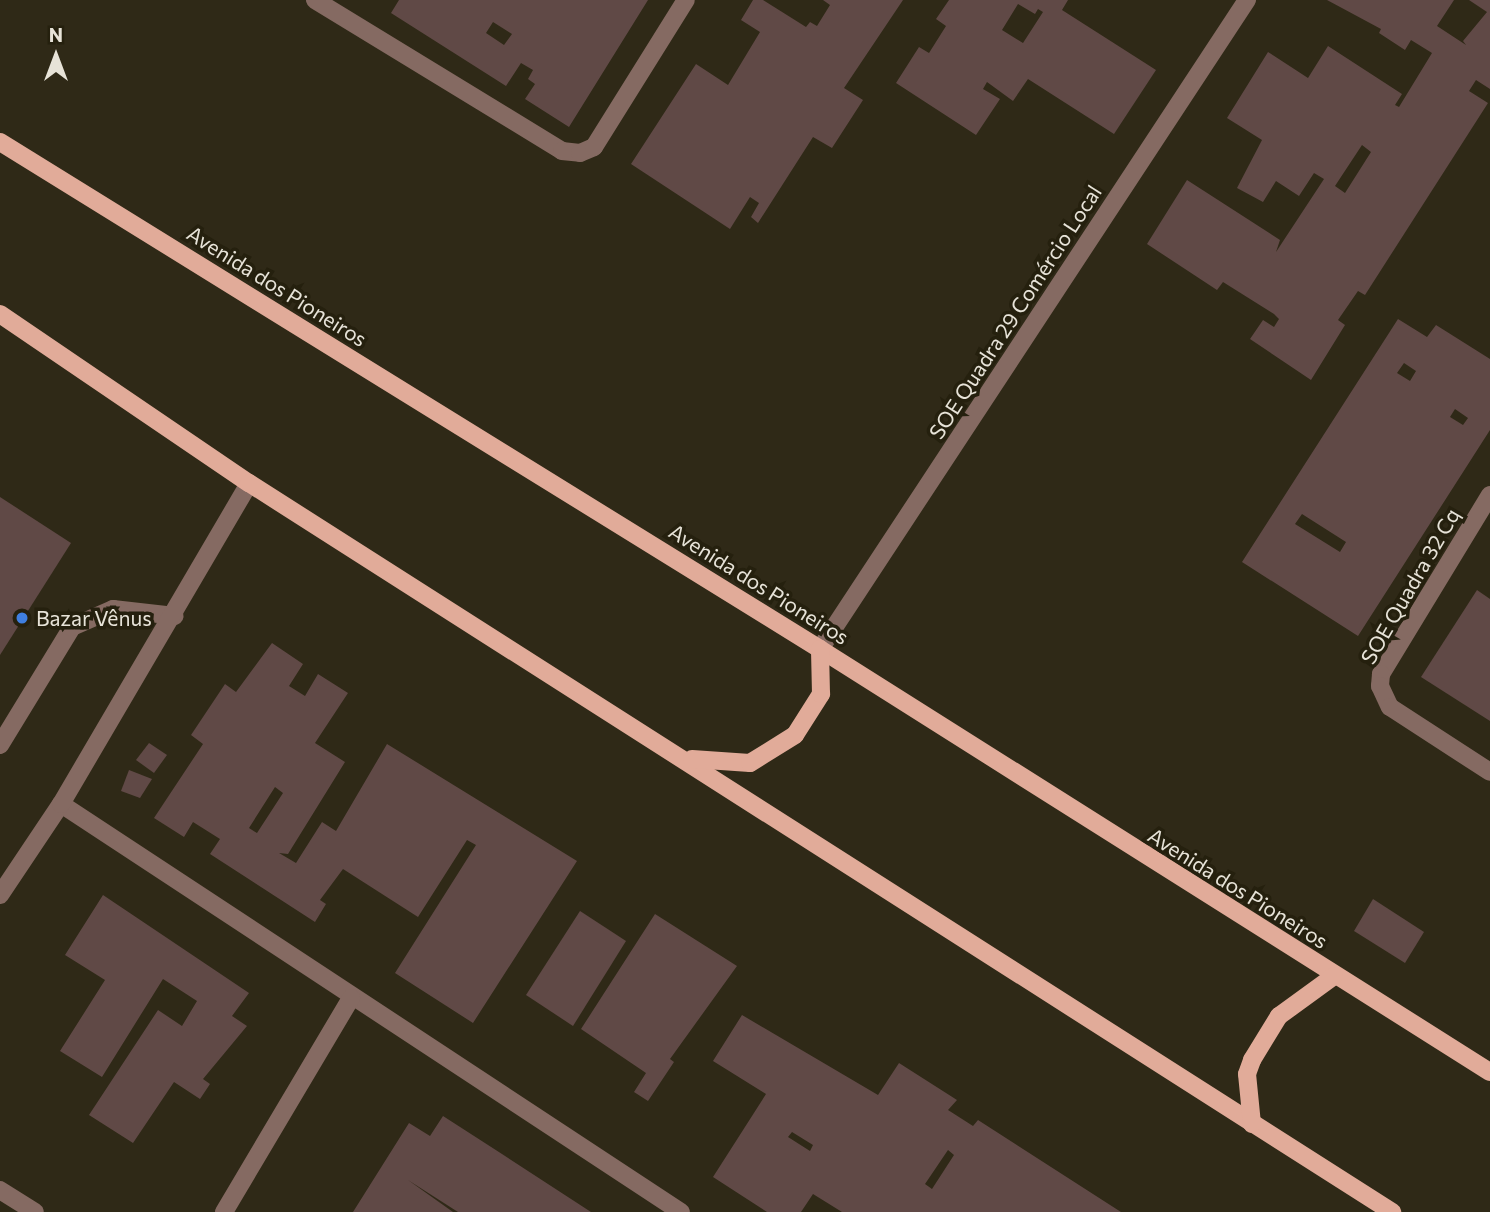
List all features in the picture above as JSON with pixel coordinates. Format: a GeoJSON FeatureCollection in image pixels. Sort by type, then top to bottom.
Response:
{"type":"FeatureCollection","features":[{"type":"Feature","properties":{"kind":"main road","name":"Avenida dos Pioneiros"},"geometry":{"type":"LineString","coordinates":[[0,142],[820,649],[1334,976],[1490,1072]]}},
{"type":"Feature","properties":{"kind":"main road"},"geometry":{"type":"LineString","coordinates":[[0,314],[249,483],[689,759],[1392,1212]]}},
{"type":"Feature","properties":{"kind":"main road"},"geometry":{"type":"LineString","coordinates":[[689,759],[750,763],[795,735],[821,694],[820,649]]}},
{"type":"Feature","properties":{"kind":"main road"},"geometry":{"type":"LineString","coordinates":[[1252,1124],[1247,1074],[1252,1060],[1279,1016],[1334,976]]}},
{"type":"Feature","properties":{"kind":"street"},"geometry":{"type":"LineString","coordinates":[[315,0],[562,151],[580,153],[594,147],[686,0]]}},
{"type":"Feature","properties":{"kind":"street","name":"SOE Quadra 29 Comércio Local"},"geometry":{"type":"LineString","coordinates":[[820,649],[1247,0]]}},
{"type":"Feature","properties":{"kind":"street"},"geometry":{"type":"LineString","coordinates":[[0,895],[61,804],[175,616],[249,483]]}},
{"type":"Feature","properties":{"kind":"street","name":"SOE Quadra 32 Cq"},"geometry":{"type":"LineString","coordinates":[[1490,495],[1381,674],[1380,687],[1390,707],[1490,772]]}},
{"type":"Feature","properties":{"kind":"street"},"geometry":{"type":"LineString","coordinates":[[0,745],[72,627],[113,609],[175,616]]}},
{"type":"Feature","properties":{"kind":"street"},"geometry":{"type":"LineString","coordinates":[[61,804],[351,998],[681,1212]]}},
{"type":"Feature","properties":{"kind":"street"},"geometry":{"type":"LineString","coordinates":[[224,1212],[351,998]]}},
{"type":"Feature","properties":{"kind":"street"},"geometry":{"type":"LineString","coordinates":[[0,1190],[35,1212]]}},
{"type":"Feature","properties":{"kind":"building"},"geometry":{"type":"Polygon","coordinates":[[[399,0],[648,0],[569,127],[525,99],[535,84],[528,79],[533,70],[521,63],[506,86],[391,13],[399,0]],[[493,22],[486,33],[504,45],[512,34],[493,22]]]}},
{"type":"Feature","properties":{"kind":"building"},"geometry":{"type":"Polygon","coordinates":[[[753,0],[763,0],[806,27],[810,22],[817,26],[830,5],[823,0],[903,0],[844,88],[863,100],[832,148],[813,137],[758,223],[751,217],[759,203],[750,197],[730,229],[631,164],[696,64],[728,85],[760,32],[741,20],[753,0]]]}},
{"type":"Feature","properties":{"kind":"building"},"geometry":{"type":"Polygon","coordinates":[[[949,0],[1068,0],[1062,10],[1156,70],[1114,134],[1028,79],[1013,101],[987,82],[983,89],[1000,99],[976,135],[896,83],[919,47],[929,53],[946,26],[936,19],[949,0]],[[1018,4],[1002,30],[1023,43],[1043,12],[1038,9],[1035,14],[1018,4]]]}},
{"type":"Feature","properties":{"kind":"building"},"geometry":{"type":"Polygon","coordinates":[[[1327,0],[1454,0],[1437,26],[1466,45],[1463,41],[1487,12],[1469,0],[1490,0],[1490,89],[1476,80],[1469,91],[1488,103],[1365,295],[1358,291],[1338,320],[1345,325],[1311,380],[1250,339],[1263,320],[1274,327],[1279,319],[1274,314],[1223,282],[1217,290],[1147,244],[1187,180],[1280,240],[1276,252],[1324,179],[1314,173],[1299,196],[1276,181],[1263,202],[1237,188],[1262,140],[1227,118],[1268,52],[1308,78],[1328,46],[1402,94],[1395,105],[1399,107],[1432,53],[1411,40],[1405,50],[1379,33],[1381,29],[1327,0]],[[1362,145],[1335,186],[1345,193],[1371,152],[1362,145]]]}},
{"type":"Feature","properties":{"kind":"building"},"geometry":{"type":"Polygon","coordinates":[[[1398,319],[1427,337],[1436,325],[1490,359],[1490,430],[1358,636],[1242,562],[1398,319]],[[1404,363],[1397,373],[1410,381],[1416,371],[1404,363]],[[1455,409],[1450,417],[1463,425],[1468,418],[1455,409]],[[1302,514],[1295,524],[1340,552],[1346,542],[1302,514]]]}},
{"type":"Feature","properties":{"kind":"building"},"geometry":{"type":"Polygon","coordinates":[[[0,497],[71,543],[0,655],[0,497]]]}},
{"type":"Feature","properties":{"kind":"building"},"geometry":{"type":"Polygon","coordinates":[[[1477,590],[1490,599],[1490,721],[1421,677],[1477,590]]]}},
{"type":"Feature","properties":{"kind":"building"},"geometry":{"type":"Polygon","coordinates":[[[272,643],[303,664],[289,686],[305,696],[318,674],[348,693],[315,743],[345,762],[288,854],[279,853],[296,863],[322,822],[336,831],[387,744],[577,861],[473,1023],[395,973],[476,845],[467,840],[418,917],[343,869],[320,900],[326,904],[315,922],[210,854],[220,839],[193,822],[184,837],[154,818],[203,744],[191,735],[225,684],[236,692],[272,643]],[[275,787],[249,828],[257,833],[283,793],[275,787]]]}},
{"type":"Feature","properties":{"kind":"building"},"geometry":{"type":"Polygon","coordinates":[[[149,743],[167,755],[154,773],[136,760],[149,743]]]}},
{"type":"Feature","properties":{"kind":"building"},"geometry":{"type":"Polygon","coordinates":[[[129,770],[152,779],[140,798],[121,791],[129,770]]]}},
{"type":"Feature","properties":{"kind":"building"},"geometry":{"type":"Polygon","coordinates":[[[103,895],[249,993],[232,1016],[247,1026],[203,1079],[210,1084],[200,1099],[174,1082],[133,1143],[89,1115],[158,1010],[182,1026],[197,1001],[163,979],[102,1077],[60,1051],[105,980],[65,955],[103,895]]]}},
{"type":"Feature","properties":{"kind":"building"},"geometry":{"type":"Polygon","coordinates":[[[1373,899],[1424,932],[1405,963],[1354,931],[1373,899]]]}},
{"type":"Feature","properties":{"kind":"building"},"geometry":{"type":"Polygon","coordinates":[[[580,911],[626,941],[573,1026],[526,995],[580,911]]]}},
{"type":"Feature","properties":{"kind":"building"},"geometry":{"type":"Polygon","coordinates":[[[655,914],[737,966],[670,1059],[674,1062],[648,1101],[634,1092],[646,1073],[581,1029],[655,914]]]}},
{"type":"Feature","properties":{"kind":"building"},"geometry":{"type":"Polygon","coordinates":[[[742,1015],[878,1095],[899,1063],[957,1100],[948,1110],[973,1126],[978,1120],[1121,1212],[842,1212],[813,1194],[801,1212],[767,1212],[713,1177],[766,1094],[713,1061],[742,1015]],[[792,1132],[788,1137],[810,1151],[813,1145],[792,1132]],[[948,1150],[925,1184],[932,1189],[954,1155],[948,1150]]]}},
{"type":"Feature","properties":{"kind":"building"},"geometry":{"type":"Polygon","coordinates":[[[443,1116],[591,1212],[458,1212],[408,1180],[453,1212],[353,1212],[409,1123],[430,1136],[443,1116]]]}},
{"type":"Feature","properties":{"kind":"place","name":"Bazar Vênus"},"geometry":{"type":"Point","coordinates":[22,618]}}]}
